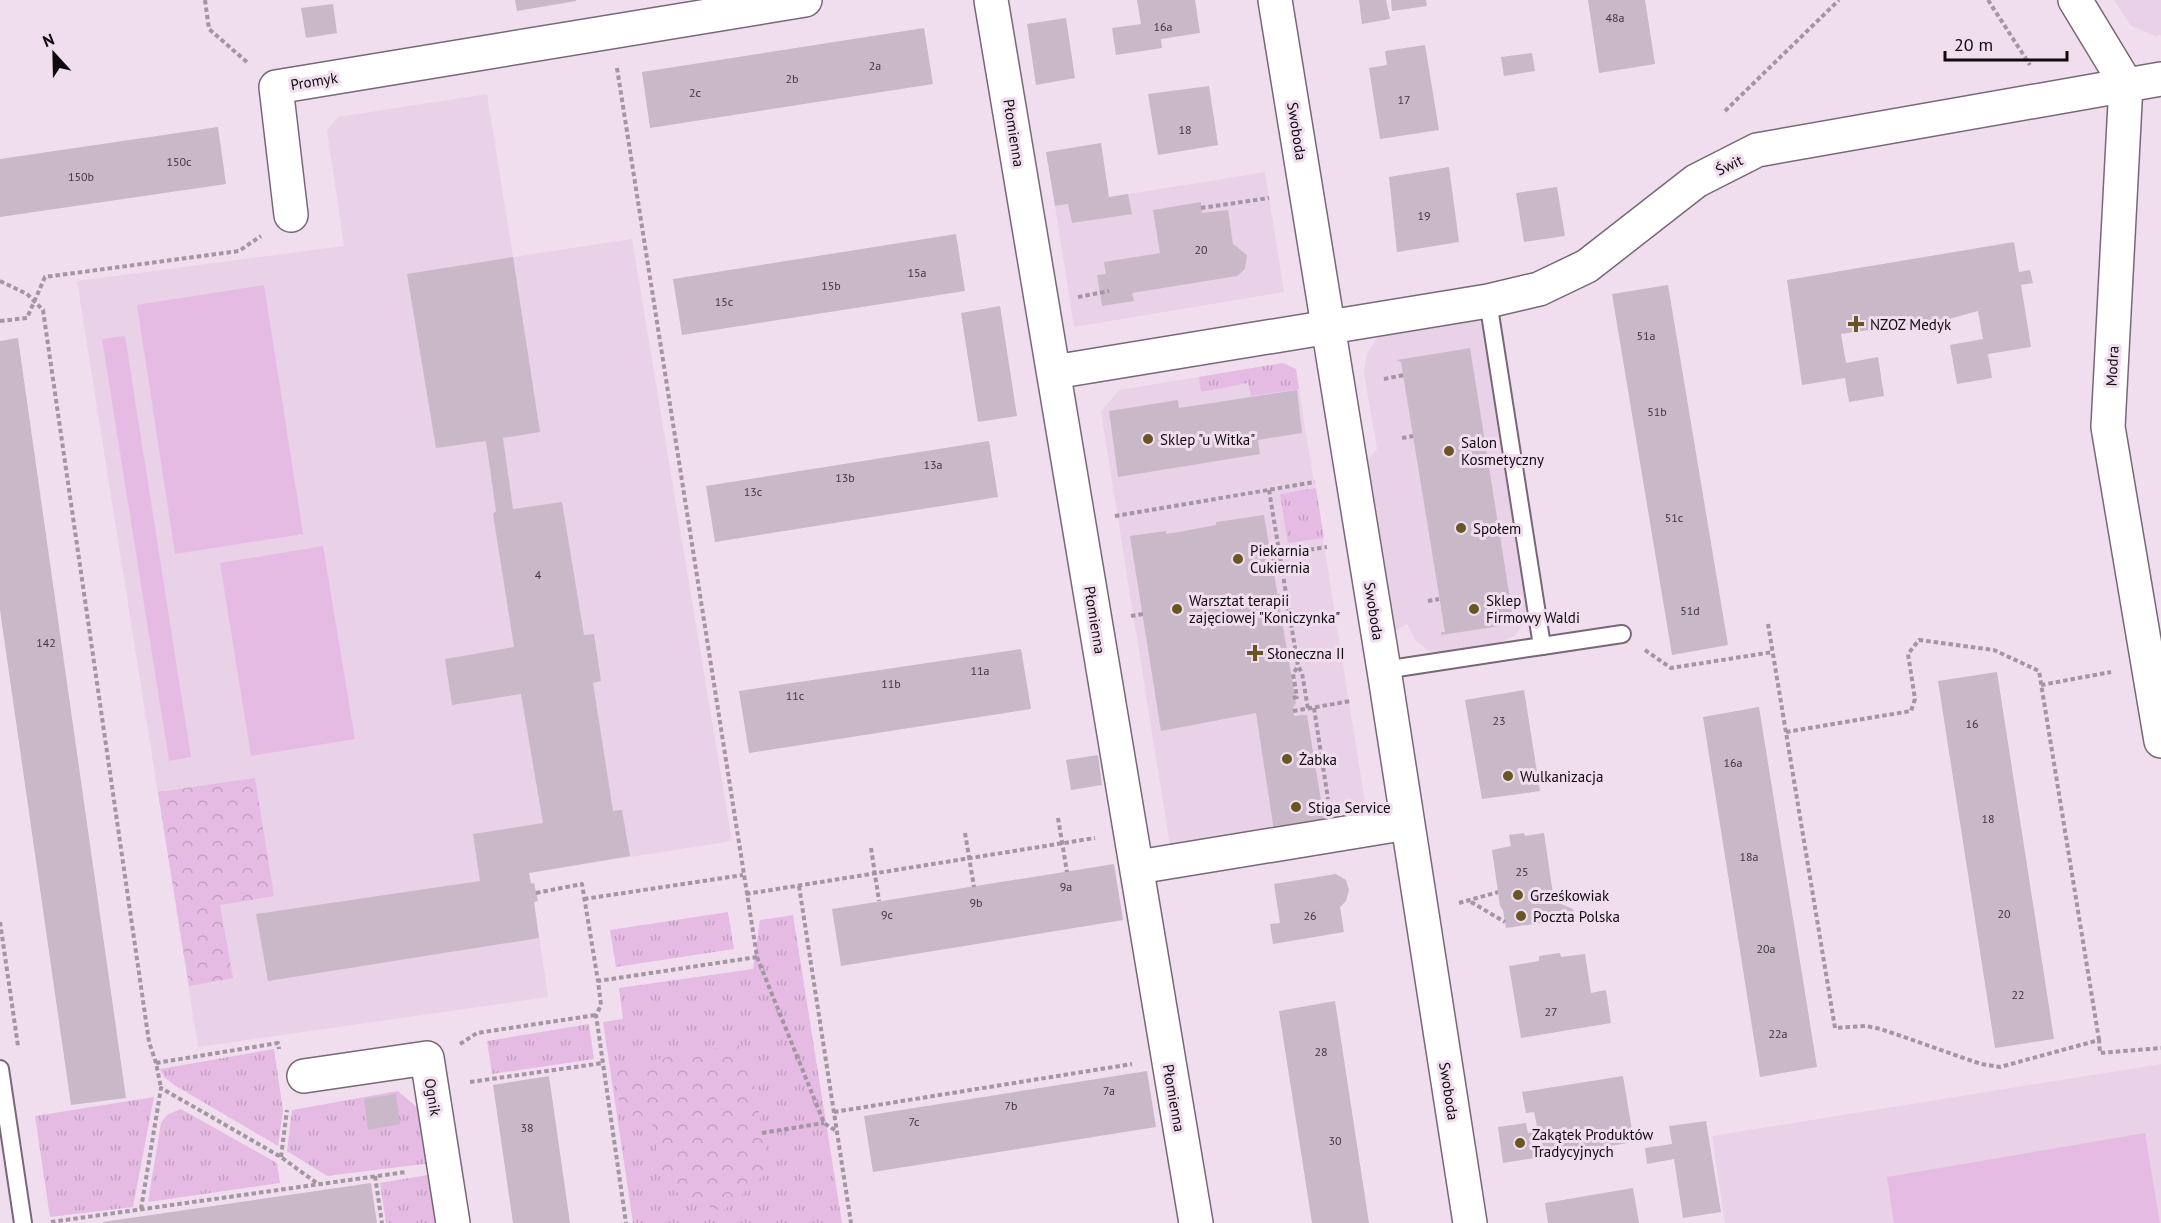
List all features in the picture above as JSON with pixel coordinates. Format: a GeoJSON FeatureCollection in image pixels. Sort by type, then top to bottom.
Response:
{"type":"FeatureCollection","features":[{"type":"Feature","properties":{"kind":"street","name":"Promyk"},"geometry":{"type":"LineString","coordinates":[[291,215],[276,87],[805,0]]}},
{"type":"Feature","properties":{"kind":"street","name":"Płomienna"},"geometry":{"type":"LineString","coordinates":[[992,0],[1196,1223]]}},
{"type":"Feature","properties":{"kind":"street","name":"Swoboda"},"geometry":{"type":"LineString","coordinates":[[1275,0],[1384,670],[1470,1223]]}},
{"type":"Feature","properties":{"kind":"street"},"geometry":{"type":"LineString","coordinates":[[2075,0],[2126,84]]}},
{"type":"Feature","properties":{"kind":"street","name":"Świt"},"geometry":{"type":"LineString","coordinates":[[1328,327],[1488,301],[1539,289],[1587,266],[1696,181],[1757,150],[2161,79]]}},
{"type":"Feature","properties":{"kind":"street","name":"Modra"},"geometry":{"type":"LineString","coordinates":[[2126,84],[2108,427],[2161,741]]}},
{"type":"Feature","properties":{"kind":"street"},"geometry":{"type":"LineString","coordinates":[[1054,372],[1328,327]]}},
{"type":"Feature","properties":{"kind":"street"},"geometry":{"type":"LineString","coordinates":[[1138,867],[1407,823]]}},
{"type":"Feature","properties":{"kind":"street","name":"Ognik"},"geometry":{"type":"LineString","coordinates":[[295,1087],[427,1058],[453,1223]]}},
{"type":"Feature","properties":{"kind":"lane"},"geometry":{"type":"LineString","coordinates":[[1488,301],[1542,646]]}},
{"type":"Feature","properties":{"kind":"lane"},"geometry":{"type":"LineString","coordinates":[[1384,670],[1623,634]]}},
{"type":"Feature","properties":{"kind":"lane"},"geometry":{"type":"LineString","coordinates":[[0,1069],[23,1223]]}},
{"type":"Feature","properties":{"kind":"path"},"geometry":{"type":"LineString","coordinates":[[205,0],[209,29],[276,87]]}},
{"type":"Feature","properties":{"kind":"path"},"geometry":{"type":"LineString","coordinates":[[1725,111],[1839,0]]}},
{"type":"Feature","properties":{"kind":"path"},"geometry":{"type":"LineString","coordinates":[[1988,0],[2032,68]]}},
{"type":"Feature","properties":{"kind":"path"},"geometry":{"type":"LineString","coordinates":[[611,31],[757,957],[824,1123],[837,1131]]}},
{"type":"Feature","properties":{"kind":"path"},"geometry":{"type":"LineString","coordinates":[[1202,207],[1279,197]]}},
{"type":"Feature","properties":{"kind":"path"},"geometry":{"type":"LineString","coordinates":[[0,321],[27,318],[45,278],[239,251],[291,215]]}},
{"type":"Feature","properties":{"kind":"path"},"geometry":{"type":"LineString","coordinates":[[0,280],[34,301],[44,310],[149,1042],[161,1088],[141,1209]]}},
{"type":"Feature","properties":{"kind":"path"},"geometry":{"type":"LineString","coordinates":[[1090,294],[1109,291]]}},
{"type":"Feature","properties":{"kind":"path"},"geometry":{"type":"LineString","coordinates":[[1384,379],[1404,375]]}},
{"type":"Feature","properties":{"kind":"path"},"geometry":{"type":"LineString","coordinates":[[1402,438],[1413,436]]}},
{"type":"Feature","properties":{"kind":"path"},"geometry":{"type":"LineString","coordinates":[[1112,517],[1323,480]]}},
{"type":"Feature","properties":{"kind":"path"},"geometry":{"type":"LineString","coordinates":[[1269,490],[1298,666],[1302,673],[1308,709]]}},
{"type":"Feature","properties":{"kind":"path"},"geometry":{"type":"LineString","coordinates":[[1272,559],[1334,546]]}},
{"type":"Feature","properties":{"kind":"path"},"geometry":{"type":"LineString","coordinates":[[1277,597],[1287,595]]}},
{"type":"Feature","properties":{"kind":"path"},"geometry":{"type":"LineString","coordinates":[[1428,602],[1439,599]]}},
{"type":"Feature","properties":{"kind":"path"},"geometry":{"type":"LineString","coordinates":[[1768,624],[1835,1028],[1866,1026],[1881,1029],[1981,1064],[2000,1067],[2099,1040]]}},
{"type":"Feature","properties":{"kind":"path"},"geometry":{"type":"LineString","coordinates":[[1623,634],[1671,668],[1773,652]]}},
{"type":"Feature","properties":{"kind":"path"},"geometry":{"type":"LineString","coordinates":[[1786,732],[1911,711],[1914,699],[1908,654],[1919,640],[1994,650],[2039,671],[2100,1053],[2161,1048]]}},
{"type":"Feature","properties":{"kind":"path"},"geometry":{"type":"LineString","coordinates":[[1293,698],[1297,698],[1293,674],[1298,666]]}},
{"type":"Feature","properties":{"kind":"path"},"geometry":{"type":"LineString","coordinates":[[2041,685],[2148,666]]}},
{"type":"Feature","properties":{"kind":"path"},"geometry":{"type":"LineString","coordinates":[[1293,711],[1358,700]]}},
{"type":"Feature","properties":{"kind":"path"},"geometry":{"type":"LineString","coordinates":[[1314,708],[1329,805]]}},
{"type":"Feature","properties":{"kind":"path"},"geometry":{"type":"LineString","coordinates":[[1058,818],[1067,872]]}},
{"type":"Feature","properties":{"kind":"path"},"geometry":{"type":"LineString","coordinates":[[965,832],[974,887]]}},
{"type":"Feature","properties":{"kind":"path"},"geometry":{"type":"LineString","coordinates":[[746,894],[1105,836]]}},
{"type":"Feature","properties":{"kind":"path"},"geometry":{"type":"LineString","coordinates":[[871,848],[879,902]]}},
{"type":"Feature","properties":{"kind":"path"},"geometry":{"type":"LineString","coordinates":[[584,899],[743,875]]}},
{"type":"Feature","properties":{"kind":"path"},"geometry":{"type":"LineString","coordinates":[[536,892],[582,884],[598,981],[601,1005],[596,1015],[626,1223]]}},
{"type":"Feature","properties":{"kind":"path"},"geometry":{"type":"LineString","coordinates":[[799,885],[851,1223]]}},
{"type":"Feature","properties":{"kind":"path"},"geometry":{"type":"LineString","coordinates":[[1455,904],[1498,892]]}},
{"type":"Feature","properties":{"kind":"path"},"geometry":{"type":"LineString","coordinates":[[1470,901],[1505,922]]}},
{"type":"Feature","properties":{"kind":"path"},"geometry":{"type":"LineString","coordinates":[[598,981],[757,957]]}},
{"type":"Feature","properties":{"kind":"path"},"geometry":{"type":"LineString","coordinates":[[455,1053],[459,1045],[477,1033],[596,1015]]}},
{"type":"Feature","properties":{"kind":"path"},"geometry":{"type":"LineString","coordinates":[[156,1064],[278,1043],[280,1054]]}},
{"type":"Feature","properties":{"kind":"path"},"geometry":{"type":"LineString","coordinates":[[834,1112],[1167,1059]]}},
{"type":"Feature","properties":{"kind":"path"},"geometry":{"type":"LineString","coordinates":[[463,1083],[603,1063]]}},
{"type":"Feature","properties":{"kind":"path"},"geometry":{"type":"LineString","coordinates":[[281,1157],[287,1110],[295,1087]]}},
{"type":"Feature","properties":{"kind":"path"},"geometry":{"type":"LineString","coordinates":[[161,1088],[281,1157],[318,1184]]}},
{"type":"Feature","properties":{"kind":"path"},"geometry":{"type":"LineString","coordinates":[[762,1133],[824,1123]]}},
{"type":"Feature","properties":{"kind":"path"},"geometry":{"type":"LineString","coordinates":[[44,1223],[444,1166]]}},
{"type":"Feature","properties":{"kind":"path"},"geometry":{"type":"LineString","coordinates":[[375,1176],[382,1223]]}},
{"type":"Feature","properties":{"kind":"shaded area"},"geometry":{"type":"Polygon","coordinates":[[[2114,0],[2161,0],[2161,35],[2156,36],[2131,26],[2114,0]]]}},
{"type":"Feature","properties":{"kind":"shaded area"},"geometry":{"type":"Polygon","coordinates":[[[487,94],[513,257],[632,239],[732,841],[529,873],[538,901],[534,902],[548,997],[198,1047],[77,281],[344,246],[327,130],[338,117],[487,94]]]}},
{"type":"Feature","properties":{"kind":"shaded area"},"geometry":{"type":"Polygon","coordinates":[[[1265,172],[1284,292],[1074,327],[1055,206],[1265,172]]]}},
{"type":"Feature","properties":{"kind":"shaded area"},"geometry":{"type":"Polygon","coordinates":[[[1480,317],[1527,603],[1524,622],[1515,636],[1498,643],[1448,652],[1429,651],[1415,640],[1407,624],[1394,631],[1366,462],[1377,449],[1364,373],[1367,354],[1377,338],[1393,331],[1480,317]]]}},
{"type":"Feature","properties":{"kind":"shaded area"},"geometry":{"type":"Polygon","coordinates":[[[1283,363],[1296,369],[1368,821],[1171,852],[1101,412],[1119,390],[1283,363]]]}},
{"type":"Feature","properties":{"kind":"shaded area"},"geometry":{"type":"Polygon","coordinates":[[[2161,1064],[2161,1223],[1725,1223],[1712,1136],[2161,1064]]]}},
{"type":"Feature","properties":{"kind":"green space"},"geometry":{"type":"Polygon","coordinates":[[[264,285],[303,534],[175,554],[137,305],[264,285]]]}},
{"type":"Feature","properties":{"kind":"green space"},"geometry":{"type":"Polygon","coordinates":[[[125,336],[191,757],[169,761],[102,339],[125,336]]]}},
{"type":"Feature","properties":{"kind":"green space"},"geometry":{"type":"Polygon","coordinates":[[[1283,363],[1296,369],[1299,389],[1251,396],[1248,383],[1201,392],[1199,377],[1283,363]]]}},
{"type":"Feature","properties":{"kind":"green space"},"geometry":{"type":"Polygon","coordinates":[[[1316,488],[1324,538],[1288,543],[1280,494],[1316,488]]]}},
{"type":"Feature","properties":{"kind":"green space"},"geometry":{"type":"Polygon","coordinates":[[[323,546],[355,739],[251,756],[220,563],[323,546]]]}},
{"type":"Feature","properties":{"kind":"green space"},"geometry":{"type":"Polygon","coordinates":[[[255,778],[274,896],[220,905],[233,978],[189,986],[158,792],[255,778]]]}},
{"type":"Feature","properties":{"kind":"green space"},"geometry":{"type":"Polygon","coordinates":[[[728,912],[734,949],[616,967],[610,930],[728,912]]]}},
{"type":"Feature","properties":{"kind":"green space"},"geometry":{"type":"Polygon","coordinates":[[[793,915],[842,1223],[633,1223],[603,1022],[623,1019],[619,988],[753,969],[760,920],[793,915]]]}},
{"type":"Feature","properties":{"kind":"green space"},"geometry":{"type":"Polygon","coordinates":[[[589,1024],[594,1059],[492,1074],[487,1041],[589,1024]]]}},
{"type":"Feature","properties":{"kind":"green space"},"geometry":{"type":"Polygon","coordinates":[[[738,1044],[754,1065],[752,1072],[769,1171],[722,1212],[663,1186],[652,1124],[620,1109],[616,1067],[738,1044]]]}},
{"type":"Feature","properties":{"kind":"green space"},"geometry":{"type":"Polygon","coordinates":[[[274,1049],[283,1111],[278,1146],[174,1085],[164,1077],[160,1069],[274,1049]]]}},
{"type":"Feature","properties":{"kind":"green space"},"geometry":{"type":"Polygon","coordinates":[[[398,1091],[420,1110],[432,1163],[327,1176],[287,1151],[292,1110],[398,1091]]]}},
{"type":"Feature","properties":{"kind":"green space"},"geometry":{"type":"Polygon","coordinates":[[[154,1097],[133,1207],[50,1217],[35,1116],[154,1097]]]}},
{"type":"Feature","properties":{"kind":"green space"},"geometry":{"type":"Polygon","coordinates":[[[181,1109],[277,1163],[280,1183],[148,1202],[161,1123],[167,1115],[181,1109]]]}},
{"type":"Feature","properties":{"kind":"green space"},"geometry":{"type":"Polygon","coordinates":[[[2145,1133],[2160,1223],[1894,1223],[1887,1177],[2145,1133]]]}},
{"type":"Feature","properties":{"kind":"green space"},"geometry":{"type":"Polygon","coordinates":[[[433,1174],[440,1223],[386,1223],[380,1183],[433,1174]]]}},
{"type":"Feature","properties":{"kind":"building"},"geometry":{"type":"Polygon","coordinates":[[[515,0],[576,0],[576,1],[517,11],[515,0]]]}},
{"type":"Feature","properties":{"kind":"building"},"geometry":{"type":"Polygon","coordinates":[[[1137,0],[1195,0],[1200,33],[1161,39],[1162,48],[1116,55],[1112,28],[1141,24],[1137,0]]]}},
{"type":"Feature","properties":{"kind":"building"},"geometry":{"type":"Polygon","coordinates":[[[1359,0],[1386,0],[1390,19],[1362,24],[1359,0]]]}},
{"type":"Feature","properties":{"kind":"building"},"geometry":{"type":"Polygon","coordinates":[[[1391,0],[1426,0],[1427,6],[1392,11],[1391,0]]]}},
{"type":"Feature","properties":{"kind":"building"},"geometry":{"type":"Polygon","coordinates":[[[1588,0],[1645,0],[1655,64],[1599,73],[1588,0]]]}},
{"type":"Feature","properties":{"kind":"building"},"geometry":{"type":"Polygon","coordinates":[[[333,4],[337,33],[306,38],[301,8],[333,4]]]}},
{"type":"Feature","properties":{"kind":"building"},"geometry":{"type":"Polygon","coordinates":[[[1066,18],[1075,78],[1036,85],[1027,24],[1066,18]]]}},
{"type":"Feature","properties":{"kind":"building"},"geometry":{"type":"Polygon","coordinates":[[[924,28],[933,84],[650,128],[642,72],[924,28]]]}},
{"type":"Feature","properties":{"kind":"building"},"geometry":{"type":"Polygon","coordinates":[[[1425,45],[1439,130],[1380,139],[1369,68],[1387,65],[1385,51],[1425,45]]]}},
{"type":"Feature","properties":{"kind":"building"},"geometry":{"type":"Polygon","coordinates":[[[1532,53],[1535,71],[1504,76],[1501,57],[1532,53]]]}},
{"type":"Feature","properties":{"kind":"building"},"geometry":{"type":"Polygon","coordinates":[[[1209,86],[1218,145],[1158,155],[1148,94],[1209,86]]]}},
{"type":"Feature","properties":{"kind":"building"},"geometry":{"type":"Polygon","coordinates":[[[218,127],[226,184],[0,217],[0,159],[218,127]]]}},
{"type":"Feature","properties":{"kind":"building"},"geometry":{"type":"Polygon","coordinates":[[[1101,143],[1109,197],[1128,194],[1132,214],[1072,223],[1068,204],[1055,206],[1046,152],[1101,143]]]}},
{"type":"Feature","properties":{"kind":"building"},"geometry":{"type":"Polygon","coordinates":[[[1449,167],[1459,242],[1397,252],[1389,177],[1449,167]]]}},
{"type":"Feature","properties":{"kind":"building"},"geometry":{"type":"Polygon","coordinates":[[[1557,187],[1565,236],[1524,242],[1516,193],[1557,187]]]}},
{"type":"Feature","properties":{"kind":"building"},"geometry":{"type":"Polygon","coordinates":[[[1201,202],[1202,213],[1228,210],[1233,244],[1247,255],[1245,269],[1237,276],[1132,293],[1134,301],[1102,306],[1097,275],[1106,274],[1104,262],[1160,253],[1153,210],[1201,202]]]}},
{"type":"Feature","properties":{"kind":"building"},"geometry":{"type":"Polygon","coordinates":[[[956,234],[965,291],[682,335],[673,279],[956,234]]]}},
{"type":"Feature","properties":{"kind":"building","name":"NZOZ Medyk"},"geometry":{"type":"Polygon","coordinates":[[[2014,242],[2019,272],[2030,270],[2033,283],[2021,285],[2031,347],[1988,354],[1992,378],[1957,384],[1950,345],[1983,339],[1978,311],[1949,319],[1841,334],[1846,363],[1878,357],[1884,396],[1849,402],[1845,378],[1802,385],[1787,280],[2014,242]]]}},
{"type":"Feature","properties":{"kind":"building"},"geometry":{"type":"Polygon","coordinates":[[[513,257],[540,432],[503,438],[513,509],[562,502],[584,635],[594,634],[601,681],[593,683],[613,811],[622,810],[630,856],[529,873],[538,901],[534,902],[539,938],[268,981],[256,914],[480,881],[473,834],[543,823],[521,694],[452,705],[445,659],[514,647],[493,514],[496,511],[486,441],[436,448],[407,274],[513,257]]]}},
{"type":"Feature","properties":{"kind":"building"},"geometry":{"type":"Polygon","coordinates":[[[1668,285],[1728,645],[1672,655],[1612,294],[1668,285]]]}},
{"type":"Feature","properties":{"kind":"building"},"geometry":{"type":"Polygon","coordinates":[[[1000,306],[1017,416],[978,422],[961,313],[1000,306]]]}},
{"type":"Feature","properties":{"kind":"building"},"geometry":{"type":"Polygon","coordinates":[[[18,338],[126,1098],[71,1105],[0,610],[0,341],[18,338]]]}},
{"type":"Feature","properties":{"kind":"building"},"geometry":{"type":"Polygon","coordinates":[[[1470,348],[1514,624],[1441,635],[1441,632],[1445,632],[1401,362],[1397,360],[1470,348]]]}},
{"type":"Feature","properties":{"kind":"building"},"geometry":{"type":"Polygon","coordinates":[[[1297,390],[1302,433],[1258,440],[1260,454],[1118,477],[1109,411],[1178,400],[1179,408],[1297,390]]]}},
{"type":"Feature","properties":{"kind":"building"},"geometry":{"type":"Polygon","coordinates":[[[989,441],[998,497],[715,542],[706,486],[989,441]]]}},
{"type":"Feature","properties":{"kind":"building"},"geometry":{"type":"Polygon","coordinates":[[[1264,515],[1296,703],[1293,707],[1294,716],[1307,715],[1325,825],[1274,831],[1256,713],[1161,731],[1130,536],[1166,531],[1166,534],[1179,532],[1216,525],[1216,522],[1264,515]]]}},
{"type":"Feature","properties":{"kind":"building"},"geometry":{"type":"Polygon","coordinates":[[[1021,649],[1031,709],[749,753],[739,691],[1021,649]]]}},
{"type":"Feature","properties":{"kind":"building"},"geometry":{"type":"Polygon","coordinates":[[[1997,672],[2054,1039],[1995,1048],[1938,681],[1997,672]]]}},
{"type":"Feature","properties":{"kind":"building"},"geometry":{"type":"Polygon","coordinates":[[[1524,690],[1540,791],[1482,799],[1465,700],[1524,690]]]}},
{"type":"Feature","properties":{"kind":"building"},"geometry":{"type":"Polygon","coordinates":[[[1759,707],[1817,1067],[1760,1077],[1703,717],[1759,707]]]}},
{"type":"Feature","properties":{"kind":"building"},"geometry":{"type":"Polygon","coordinates":[[[1098,755],[1102,785],[1071,790],[1066,760],[1098,755]]]}},
{"type":"Feature","properties":{"kind":"building"},"geometry":{"type":"Polygon","coordinates":[[[1524,833],[1525,836],[1544,833],[1554,901],[1573,909],[1575,918],[1506,928],[1503,910],[1500,906],[1492,850],[1511,846],[1509,835],[1524,833]]]}},
{"type":"Feature","properties":{"kind":"building"},"geometry":{"type":"Polygon","coordinates":[[[1114,864],[1123,920],[841,966],[832,909],[1114,864]]]}},
{"type":"Feature","properties":{"kind":"building"},"geometry":{"type":"Polygon","coordinates":[[[1336,874],[1346,880],[1349,890],[1346,901],[1340,907],[1344,932],[1273,944],[1270,924],[1280,923],[1274,884],[1336,874]]]}},
{"type":"Feature","properties":{"kind":"building"},"geometry":{"type":"Polygon","coordinates":[[[1560,953],[1561,957],[1585,954],[1591,993],[1606,990],[1611,1023],[1521,1038],[1509,966],[1539,961],[1539,956],[1560,953]]]}},
{"type":"Feature","properties":{"kind":"building"},"geometry":{"type":"Polygon","coordinates":[[[1335,1001],[1369,1223],[1312,1223],[1279,1011],[1335,1001]]]}},
{"type":"Feature","properties":{"kind":"building"},"geometry":{"type":"Polygon","coordinates":[[[1147,1071],[1156,1127],[873,1172],[864,1116],[1147,1071]]]}},
{"type":"Feature","properties":{"kind":"building"},"geometry":{"type":"Polygon","coordinates":[[[549,1076],[570,1223],[513,1223],[493,1085],[549,1076]]]}},
{"type":"Feature","properties":{"kind":"building"},"geometry":{"type":"Polygon","coordinates":[[[1623,1076],[1634,1142],[1503,1163],[1498,1127],[1526,1123],[1528,1133],[1538,1131],[1534,1112],[1526,1113],[1522,1092],[1623,1076]]]}},
{"type":"Feature","properties":{"kind":"building"},"geometry":{"type":"Polygon","coordinates":[[[396,1094],[400,1124],[368,1130],[364,1099],[396,1094]]]}},
{"type":"Feature","properties":{"kind":"building"},"geometry":{"type":"Polygon","coordinates":[[[1706,1121],[1721,1212],[1683,1218],[1674,1159],[1647,1164],[1645,1148],[1672,1144],[1669,1126],[1706,1121]]]}},
{"type":"Feature","properties":{"kind":"building"},"geometry":{"type":"Polygon","coordinates":[[[371,1183],[377,1223],[103,1223],[103,1222],[371,1183]]]}},
{"type":"Feature","properties":{"kind":"building"},"geometry":{"type":"Polygon","coordinates":[[[1633,1188],[1639,1223],[1548,1223],[1545,1203],[1633,1188]]]}},
{"type":"Feature","properties":{"kind":"place","name":"NZOZ Medyk"},"geometry":{"type":"Point","coordinates":[1856,324]}},
{"type":"Feature","properties":{"kind":"place","name":"Sklep \"u Witka\""},"geometry":{"type":"Point","coordinates":[1148,439]}},
{"type":"Feature","properties":{"kind":"place","name":"Salon Kosmetyczny"},"geometry":{"type":"Point","coordinates":[1449,451]}},
{"type":"Feature","properties":{"kind":"place","name":"Społem"},"geometry":{"type":"Point","coordinates":[1461,528]}},
{"type":"Feature","properties":{"kind":"place","name":"Piekarnia Cukiernia"},"geometry":{"type":"Point","coordinates":[1238,559]}},
{"type":"Feature","properties":{"kind":"place","name":"Warsztat terapii zajęciowej \"Koniczynka\""},"geometry":{"type":"Point","coordinates":[1177,609]}},
{"type":"Feature","properties":{"kind":"place","name":"Sklep Firmowy Waldi"},"geometry":{"type":"Point","coordinates":[1474,609]}},
{"type":"Feature","properties":{"kind":"place","name":"Słoneczna II"},"geometry":{"type":"Point","coordinates":[1255,653]}},
{"type":"Feature","properties":{"kind":"place","name":"Żabka"},"geometry":{"type":"Point","coordinates":[1287,759]}},
{"type":"Feature","properties":{"kind":"place","name":"Wulkanizacja"},"geometry":{"type":"Point","coordinates":[1508,776]}},
{"type":"Feature","properties":{"kind":"place","name":"Stiga Service"},"geometry":{"type":"Point","coordinates":[1296,807]}},
{"type":"Feature","properties":{"kind":"place","name":"Grześkowiak"},"geometry":{"type":"Point","coordinates":[1518,895]}},
{"type":"Feature","properties":{"kind":"place","name":"Poczta Polska"},"geometry":{"type":"Point","coordinates":[1521,916]}},
{"type":"Feature","properties":{"kind":"place","name":"Zakątek Produktów Tradycyjnych"},"geometry":{"type":"Point","coordinates":[1520,1143]}}]}
